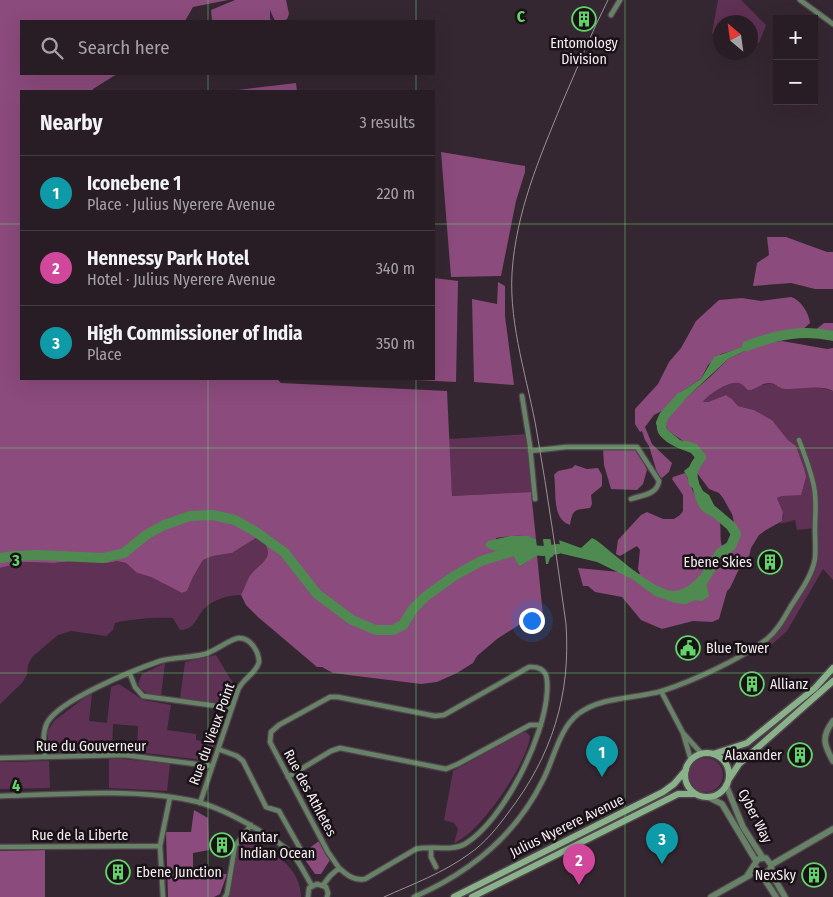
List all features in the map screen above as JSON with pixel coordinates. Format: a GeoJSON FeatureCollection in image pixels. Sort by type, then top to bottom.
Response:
{"type":"FeatureCollection","features":[{"type":"Feature","properties":{"kind":"main road"},"geometry":{"type":"LineString","coordinates":[[833,668],[814,688],[747,743],[712,754],[702,754],[692,760],[686,770],[687,784],[696,794],[708,797],[716,795],[739,764],[822,693],[833,681]]}},
{"type":"Feature","properties":{"kind":"main road"},"geometry":{"type":"LineString","coordinates":[[712,754],[724,761],[729,772],[727,782]]}},
{"type":"Feature","properties":{"kind":"main road","name":"Julius Nyerere Avenue"},"geometry":{"type":"LineString","coordinates":[[454,897],[664,792],[686,770]]}},
{"type":"Feature","properties":{"kind":"main road","name":"Julius Nyerere Avenue"},"geometry":{"type":"LineString","coordinates":[[472,897],[678,794],[696,794]]}},
{"type":"Feature","properties":{"kind":"street"},"geometry":{"type":"LineString","coordinates":[[611,15],[620,0]]}},
{"type":"Feature","properties":{"kind":"street"},"geometry":{"type":"LineString","coordinates":[[800,0],[833,24]]}},
{"type":"Feature","properties":{"kind":"street"},"geometry":{"type":"LineString","coordinates":[[522,396],[535,500]]}},
{"type":"Feature","properties":{"kind":"street"},"geometry":{"type":"LineString","coordinates":[[414,897],[469,866],[500,840],[530,803],[544,780],[568,725],[579,714],[589,708],[610,701],[661,691],[713,670],[766,639],[778,628],[804,586],[814,560],[816,500],[810,468],[799,440]]}},
{"type":"Feature","properties":{"kind":"street"},"geometry":{"type":"LineString","coordinates":[[530,451],[566,447],[637,447],[659,481],[658,487],[654,492],[631,499]]}},
{"type":"Feature","properties":{"kind":"street","name":"Rue du Vieux Point"},"geometry":{"type":"LineString","coordinates":[[45,757],[45,732],[48,722],[84,693],[161,661],[210,652],[231,640],[242,638],[256,650],[259,662],[255,671],[240,685],[200,802]]}},
{"type":"Feature","properties":{"kind":"street","name":"Rue des Athletes"},"geometry":{"type":"LineString","coordinates":[[529,667],[536,667],[546,673],[546,704],[541,725],[530,755],[510,792],[478,834],[464,845],[416,849],[365,879],[358,880],[339,868],[328,852],[270,742],[271,732],[279,725],[330,697],[444,716],[529,667]]}},
{"type":"Feature","properties":{"kind":"street"},"geometry":{"type":"LineString","coordinates":[[130,674],[137,690],[143,696],[232,708]]}},
{"type":"Feature","properties":{"kind":"street"},"geometry":{"type":"LineString","coordinates":[[661,691],[683,733],[692,760]]}},
{"type":"Feature","properties":{"kind":"street"},"geometry":{"type":"LineString","coordinates":[[833,721],[824,741],[833,761]]}},
{"type":"Feature","properties":{"kind":"street"},"geometry":{"type":"LineString","coordinates":[[288,777],[331,751],[340,748],[446,769],[530,725],[541,725]]}},
{"type":"Feature","properties":{"kind":"street"},"geometry":{"type":"LineString","coordinates":[[683,733],[702,754]]}},
{"type":"Feature","properties":{"kind":"street"},"geometry":{"type":"LineString","coordinates":[[218,749],[237,756],[243,761],[266,807],[279,811],[301,850]]}},
{"type":"Feature","properties":{"kind":"street","name":"Rue du Gouverneur"},"geometry":{"type":"LineString","coordinates":[[0,758],[124,755],[212,766]]}},
{"type":"Feature","properties":{"kind":"street","name":"Cyber Way"},"geometry":{"type":"LineString","coordinates":[[727,782],[744,827],[768,862],[774,878],[785,897]]}},
{"type":"Feature","properties":{"kind":"street"},"geometry":{"type":"LineString","coordinates":[[0,796],[122,794],[170,797],[200,802],[251,825],[284,846],[294,857],[312,886]]}},
{"type":"Feature","properties":{"kind":"street"},"geometry":{"type":"LineString","coordinates":[[163,897],[160,846],[170,797]]}},
{"type":"Feature","properties":{"kind":"street","name":"Cyber Way"},"geometry":{"type":"LineString","coordinates":[[708,797],[722,804],[760,873]]}},
{"type":"Feature","properties":{"kind":"street"},"geometry":{"type":"LineString","coordinates":[[225,897],[235,846],[251,825]]}},
{"type":"Feature","properties":{"kind":"street"},"geometry":{"type":"LineString","coordinates":[[747,876],[755,864],[780,858],[833,829]]}},
{"type":"Feature","properties":{"kind":"street","name":"Rue de la Liberte"},"geometry":{"type":"LineString","coordinates":[[0,846],[160,846]]}},
{"type":"Feature","properties":{"kind":"street"},"geometry":{"type":"LineString","coordinates":[[432,848],[432,857],[436,867]]}},
{"type":"Feature","properties":{"kind":"street"},"geometry":{"type":"LineString","coordinates":[[711,897],[747,876],[766,873],[768,862]]}},
{"type":"Feature","properties":{"kind":"street"},"geometry":{"type":"LineString","coordinates":[[323,885],[339,868]]}},
{"type":"Feature","properties":{"kind":"street"},"geometry":{"type":"LineString","coordinates":[[760,873],[776,897]]}},
{"type":"Feature","properties":{"kind":"street"},"geometry":{"type":"LineString","coordinates":[[308,897],[308,891],[317,884],[323,885],[327,890],[327,897]]}},
{"type":"Feature","properties":{"kind":"shaded area"},"geometry":{"type":"Polygon","coordinates":[[[0,0],[228,0],[193,7],[186,20],[20,20],[20,75],[115,75],[93,90],[20,90],[20,380],[278,380],[281,383],[447,391],[452,496],[531,492],[536,539],[521,536],[496,538],[498,551],[512,554],[519,567],[537,555],[544,626],[528,619],[497,639],[477,656],[473,663],[457,673],[437,682],[421,684],[333,673],[322,667],[317,667],[258,617],[246,605],[241,595],[249,577],[267,556],[266,545],[261,538],[256,538],[232,553],[213,556],[203,560],[187,591],[182,593],[151,577],[137,573],[126,563],[117,561],[108,563],[73,561],[54,563],[24,562],[0,568],[0,0]]]}},
{"type":"Feature","properties":{"kind":"shaded area"},"geometry":{"type":"Polygon","coordinates":[[[235,0],[286,0],[289,14],[285,20],[275,20],[270,10],[271,20],[212,20],[211,10],[235,0]]]}},
{"type":"Feature","properties":{"kind":"shaded area"},"geometry":{"type":"Polygon","coordinates":[[[718,0],[741,0],[756,15],[715,15],[718,0]]]}},
{"type":"Feature","properties":{"kind":"shaded area"},"geometry":{"type":"Polygon","coordinates":[[[758,17],[766,25],[758,43],[758,17]]]}},
{"type":"Feature","properties":{"kind":"shaded area"},"geometry":{"type":"Polygon","coordinates":[[[296,83],[297,90],[237,90],[296,83]]]}},
{"type":"Feature","properties":{"kind":"shaded area"},"geometry":{"type":"Polygon","coordinates":[[[441,152],[525,166],[501,276],[451,277],[441,152]]]}},
{"type":"Feature","properties":{"kind":"shaded area"},"geometry":{"type":"Polygon","coordinates":[[[767,237],[786,237],[827,252],[833,252],[833,289],[815,289],[791,283],[753,286],[757,263],[769,255],[767,237]]]}},
{"type":"Feature","properties":{"kind":"shaded area"},"geometry":{"type":"Polygon","coordinates":[[[435,278],[458,281],[456,382],[415,380],[435,380],[435,278]]]}},
{"type":"Feature","properties":{"kind":"shaded area"},"geometry":{"type":"Polygon","coordinates":[[[498,282],[505,286],[505,316],[514,385],[474,382],[472,299],[497,304],[498,282]]]}},
{"type":"Feature","properties":{"kind":"shaded area"},"geometry":{"type":"Polygon","coordinates":[[[791,297],[801,304],[809,319],[810,323],[800,332],[774,334],[721,354],[708,365],[701,379],[682,391],[672,406],[654,415],[645,427],[652,444],[672,463],[669,472],[662,478],[658,476],[649,446],[642,431],[640,432],[635,424],[635,409],[658,384],[669,362],[681,348],[696,321],[719,300],[742,298],[761,301],[791,297]]]}},
{"type":"Feature","properties":{"kind":"shaded area"},"geometry":{"type":"Polygon","coordinates":[[[824,323],[833,323],[833,337],[820,338],[814,331],[824,323]]]}},
{"type":"Feature","properties":{"kind":"shaded area"},"geometry":{"type":"Polygon","coordinates":[[[759,341],[761,343],[728,359],[683,401],[672,406],[682,391],[701,379],[714,357],[759,341]]]}},
{"type":"Feature","properties":{"kind":"shaded area"},"geometry":{"type":"Polygon","coordinates":[[[782,341],[827,349],[833,348],[833,391],[822,388],[783,389],[771,383],[748,390],[741,384],[734,383],[709,395],[703,402],[726,395],[738,406],[754,410],[772,420],[788,440],[796,446],[806,477],[801,495],[777,498],[783,512],[782,521],[759,535],[751,548],[749,557],[740,567],[727,591],[719,619],[712,622],[693,621],[662,629],[641,620],[622,597],[595,592],[588,586],[583,586],[578,568],[640,574],[638,569],[640,550],[637,546],[620,556],[616,554],[618,540],[641,515],[647,512],[663,519],[674,519],[680,515],[683,511],[683,495],[672,479],[685,473],[702,508],[706,513],[719,519],[722,546],[726,544],[735,527],[732,514],[719,493],[709,489],[691,465],[698,453],[667,429],[665,422],[679,404],[728,359],[761,343],[782,341]]]}},
{"type":"Feature","properties":{"kind":"shaded area"},"geometry":{"type":"Polygon","coordinates":[[[736,382],[763,385],[772,383],[785,389],[818,387],[833,391],[833,580],[823,569],[787,631],[768,648],[766,639],[795,602],[807,580],[814,560],[815,528],[797,530],[795,520],[779,524],[782,521],[783,515],[777,498],[782,496],[804,468],[796,446],[788,440],[772,420],[754,410],[738,406],[726,395],[703,402],[713,392],[736,382]]]}},
{"type":"Feature","properties":{"kind":"shaded area"},"geometry":{"type":"Polygon","coordinates":[[[668,410],[670,414],[665,422],[667,429],[680,440],[697,444],[698,453],[686,451],[672,445],[660,436],[657,431],[658,421],[665,411],[668,410]]]}},
{"type":"Feature","properties":{"kind":"shaded area"},"geometry":{"type":"Polygon","coordinates":[[[528,434],[531,492],[452,496],[449,439],[528,434]]]}},
{"type":"Feature","properties":{"kind":"shaded area"},"geometry":{"type":"Polygon","coordinates":[[[603,448],[637,448],[647,470],[643,484],[637,490],[611,489],[604,465],[603,448]]]}},
{"type":"Feature","properties":{"kind":"shaded area"},"geometry":{"type":"Polygon","coordinates":[[[575,465],[587,469],[598,468],[602,475],[602,486],[591,495],[592,504],[590,508],[577,510],[573,513],[570,525],[564,522],[557,511],[554,475],[558,471],[572,468],[575,465]]]}},
{"type":"Feature","properties":{"kind":"shaded area"},"geometry":{"type":"Polygon","coordinates":[[[689,467],[703,491],[709,495],[721,518],[719,519],[707,514],[699,507],[692,486],[684,471],[689,467]]]}},
{"type":"Feature","properties":{"kind":"shaded area"},"geometry":{"type":"Polygon","coordinates":[[[510,536],[528,536],[536,539],[538,555],[519,567],[515,559],[507,551],[490,549],[485,545],[488,541],[510,536]]]}},
{"type":"Feature","properties":{"kind":"shaded area"},"geometry":{"type":"Polygon","coordinates":[[[256,538],[261,538],[266,545],[267,556],[249,577],[241,595],[213,602],[205,608],[189,628],[185,629],[180,630],[173,618],[152,618],[115,623],[113,630],[106,636],[71,631],[58,635],[32,657],[28,665],[27,675],[22,683],[0,704],[0,568],[24,562],[54,563],[73,561],[108,563],[117,561],[126,563],[137,573],[151,577],[182,593],[187,591],[203,560],[213,556],[232,553],[256,538]]]}},
{"type":"Feature","properties":{"kind":"shaded area"},"geometry":{"type":"Polygon","coordinates":[[[592,538],[645,578],[666,590],[674,591],[684,588],[706,569],[711,570],[706,582],[709,596],[702,601],[694,600],[686,604],[676,603],[655,596],[632,579],[597,562],[559,553],[550,558],[548,564],[546,564],[543,539],[556,539],[581,548],[592,538]]]}},
{"type":"Feature","properties":{"kind":"shaded area"},"geometry":{"type":"Polygon","coordinates":[[[216,655],[234,685],[231,696],[220,703],[180,698],[185,662],[216,655]]]}},
{"type":"Feature","properties":{"kind":"shaded area"},"geometry":{"type":"Polygon","coordinates":[[[165,663],[161,696],[142,690],[138,684],[142,674],[165,663]]]}},
{"type":"Feature","properties":{"kind":"shaded area"},"geometry":{"type":"Polygon","coordinates":[[[119,684],[143,700],[171,705],[167,730],[196,734],[196,740],[215,744],[211,753],[202,760],[137,752],[138,726],[113,724],[112,751],[56,752],[48,745],[48,731],[54,721],[88,695],[92,694],[89,721],[107,723],[111,687],[119,684]]]}},
{"type":"Feature","properties":{"kind":"shaded area"},"geometry":{"type":"Polygon","coordinates":[[[526,732],[530,736],[527,748],[512,779],[501,796],[477,826],[465,837],[454,843],[458,829],[454,823],[444,820],[453,771],[526,732]]]}},
{"type":"Feature","properties":{"kind":"shaded area"},"geometry":{"type":"Polygon","coordinates":[[[706,758],[718,763],[723,775],[718,787],[706,792],[694,787],[689,775],[694,763],[706,758]]]}},
{"type":"Feature","properties":{"kind":"shaded area"},"geometry":{"type":"Polygon","coordinates":[[[109,759],[170,764],[167,791],[109,788],[109,759]]]}},
{"type":"Feature","properties":{"kind":"shaded area"},"geometry":{"type":"Polygon","coordinates":[[[49,761],[50,788],[0,789],[0,762],[49,761]]]}},
{"type":"Feature","properties":{"kind":"shaded area"},"geometry":{"type":"Polygon","coordinates":[[[194,810],[208,818],[209,850],[193,853],[193,873],[227,874],[220,894],[214,897],[168,897],[166,832],[191,832],[194,810]]]}},
{"type":"Feature","properties":{"kind":"shaded area"},"geometry":{"type":"Polygon","coordinates":[[[246,839],[265,848],[290,868],[300,886],[301,897],[229,897],[237,849],[246,839]]]}},
{"type":"Feature","properties":{"kind":"shaded area"},"geometry":{"type":"Polygon","coordinates":[[[319,841],[330,860],[321,874],[315,874],[301,854],[319,841]]]}},
{"type":"Feature","properties":{"kind":"shaded area"},"geometry":{"type":"Polygon","coordinates":[[[45,850],[45,897],[0,897],[0,851],[45,850]]]}},
{"type":"Feature","properties":{"kind":"pier"},"geometry":{"type":"Polygon","coordinates":[[[550,537],[559,538],[561,556],[554,559],[550,537]]]}},
{"type":"Feature","properties":{"kind":"waterway"},"geometry":{"type":"LineString","coordinates":[[747,346],[789,334],[811,333],[833,336]]}},
{"type":"Feature","properties":{"kind":"waterway"},"geometry":{"type":"LineString","coordinates":[[661,423],[664,416],[681,397]]}},
{"type":"Feature","properties":{"kind":"waterway"},"geometry":{"type":"LineString","coordinates":[[687,446],[694,449],[701,457],[693,472],[694,483]]}},
{"type":"Feature","properties":{"kind":"waterway"},"geometry":{"type":"LineString","coordinates":[[703,581],[720,553],[731,546],[736,534],[731,526],[712,510]]}},
{"type":"Feature","properties":{"kind":"waterway"},"geometry":{"type":"LineString","coordinates":[[0,558],[38,555],[103,558],[124,553],[146,535],[164,525],[190,516],[213,515],[235,520],[284,552],[317,594],[352,620],[376,630],[393,630],[403,625],[413,609],[426,596],[454,576],[481,561],[520,549],[543,551],[558,549]]}},
{"type":"Feature","properties":{"kind":"tram line"},"geometry":{"type":"LineString","coordinates":[[384,897],[449,867],[475,850],[490,835],[504,819],[536,769],[547,747],[561,700],[567,650],[566,624],[537,433],[516,333],[513,313],[512,273],[518,229],[537,165],[562,103],[608,0]]}},
{"type":"Feature","properties":{"kind":"place","name":"Entomology Division"},"geometry":{"type":"Point","coordinates":[584,19]}},
{"type":"Feature","properties":{"kind":"place","name":"Ebene Skies"},"geometry":{"type":"Point","coordinates":[770,562]}},
{"type":"Feature","properties":{"kind":"place","name":"Blue Tower"},"geometry":{"type":"Point","coordinates":[688,648]}},
{"type":"Feature","properties":{"kind":"place","name":"Allianz"},"geometry":{"type":"Point","coordinates":[752,684]}},
{"type":"Feature","properties":{"kind":"place","name":"Alaxander"},"geometry":{"type":"Point","coordinates":[800,755]}},
{"type":"Feature","properties":{"kind":"place","name":"Iconebene 1"},"geometry":{"type":"Point","coordinates":[602,777]}},
{"type":"Feature","properties":{"kind":"place","name":"Kantar Indian Ocean"},"geometry":{"type":"Point","coordinates":[222,845]}},
{"type":"Feature","properties":{"kind":"place","name":"High Commissioner of India"},"geometry":{"type":"Point","coordinates":[662,864]}},
{"type":"Feature","properties":{"kind":"place","name":"Ebene Junction"},"geometry":{"type":"Point","coordinates":[118,872]}},
{"type":"Feature","properties":{"kind":"place","name":"NexSky"},"geometry":{"type":"Point","coordinates":[814,875]}},
{"type":"Feature","properties":{"kind":"place","name":"Hennessy Park Hotel"},"geometry":{"type":"Point","coordinates":[579,885]}}]}
